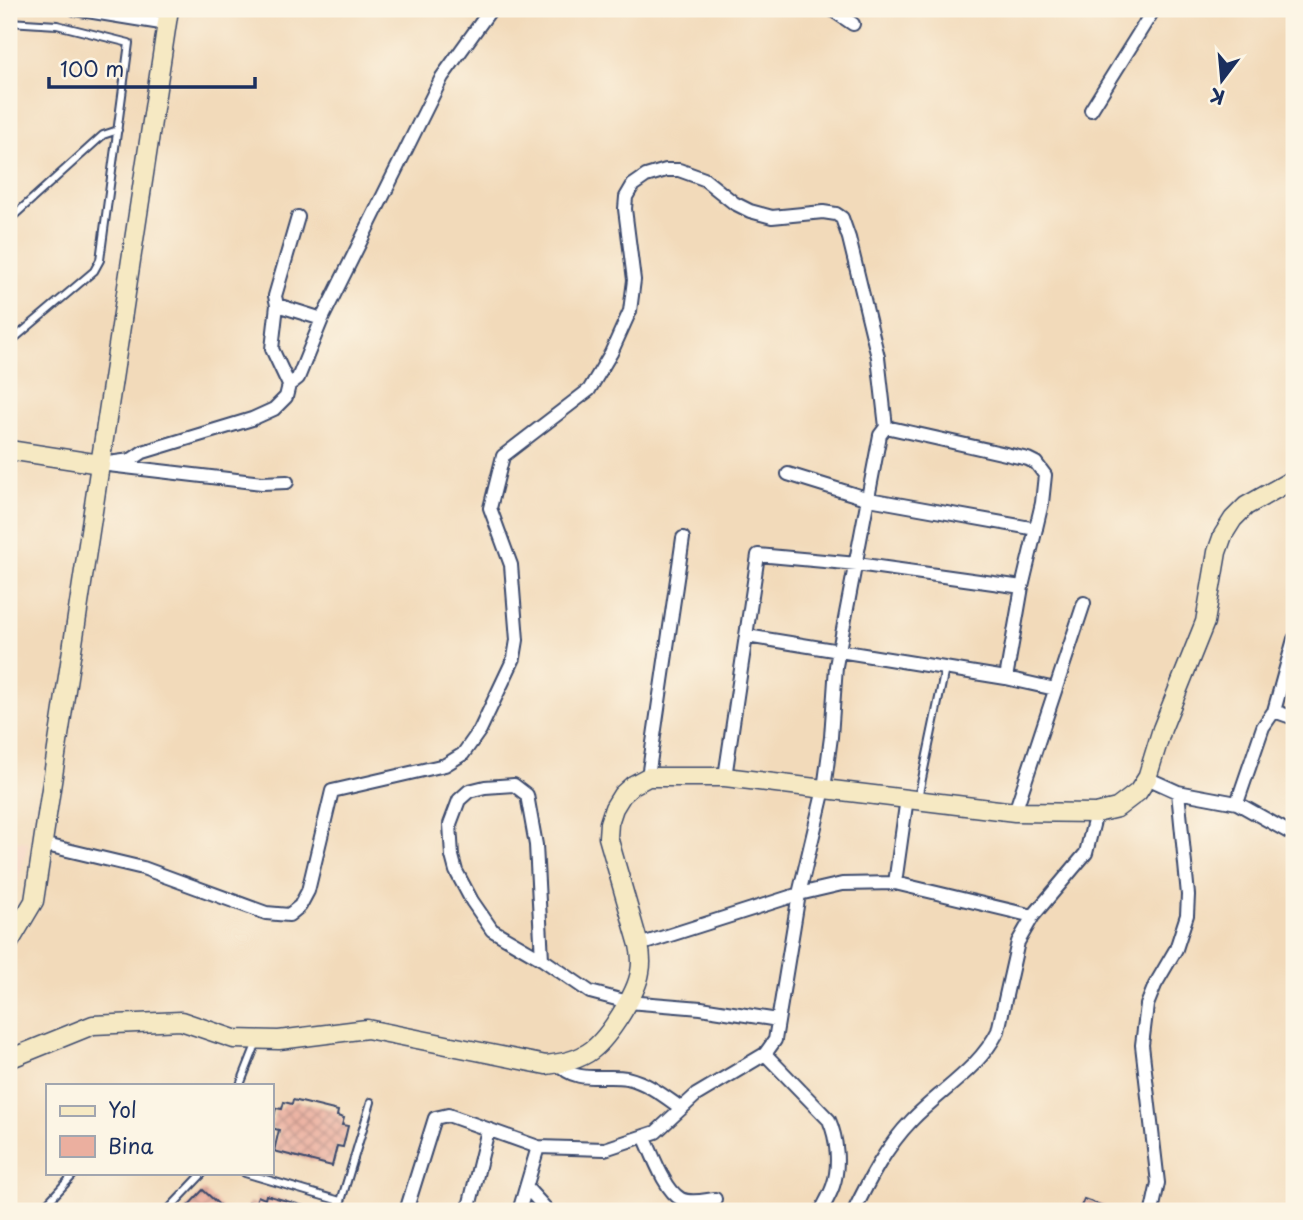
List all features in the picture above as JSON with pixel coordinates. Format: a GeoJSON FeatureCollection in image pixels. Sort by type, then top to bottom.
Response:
{"type":"FeatureCollection","features":[{"type":"Feature","properties":{"kind":"street"},"geometry":{"type":"LineString","coordinates":[[9,943],[34,901],[168,17],[75,9]]}},
{"type":"Feature","properties":{"kind":"street"},"geometry":{"type":"LineString","coordinates":[[100,464],[131,460],[143,452],[252,419],[274,409],[286,397],[289,385],[298,378],[322,319],[442,77],[491,9]]}},
{"type":"Feature","properties":{"kind":"street"},"geometry":{"type":"LineString","coordinates":[[831,9],[853,24]]}},
{"type":"Feature","properties":{"kind":"street"},"geometry":{"type":"LineString","coordinates":[[1091,110],[1154,9]]}},
{"type":"Feature","properties":{"kind":"street"},"geometry":{"type":"LineString","coordinates":[[42,844],[142,868],[266,913],[289,915],[300,905],[308,891],[332,790],[445,765],[463,754],[480,730],[514,659],[517,640],[511,565],[490,508],[503,456],[589,390],[611,353],[631,310],[634,280],[625,209],[626,197],[633,185],[646,176],[666,170],[679,170],[704,180],[734,203],[750,211],[772,216],[823,212],[842,218],[878,357],[886,427],[880,435],[839,652],[824,789],[799,894],[775,1040],[765,1054],[696,1095],[656,1132],[605,1149],[538,1147],[448,1115],[435,1118],[406,1211]]}},
{"type":"Feature","properties":{"kind":"street"},"geometry":{"type":"LineString","coordinates":[[289,385],[272,349],[277,305],[275,296],[298,217]]}},
{"type":"Feature","properties":{"kind":"street"},"geometry":{"type":"LineString","coordinates":[[277,305],[322,319]]}},
{"type":"Feature","properties":{"kind":"street"},"geometry":{"type":"LineString","coordinates":[[886,427],[1036,463],[1042,467],[1046,481],[1006,678]]}},
{"type":"Feature","properties":{"kind":"street"},"geometry":{"type":"LineString","coordinates":[[9,450],[100,464],[262,483],[286,482]]}},
{"type":"Feature","properties":{"kind":"street"},"geometry":{"type":"LineString","coordinates":[[788,474],[869,499],[1035,528]]}},
{"type":"Feature","properties":{"kind":"street"},"geometry":{"type":"LineString","coordinates":[[9,1059],[93,1025],[181,1021],[234,1039],[279,1041],[367,1029],[546,1065],[579,1058],[603,1040],[628,1002],[640,974],[639,945],[608,837],[614,808],[622,795],[633,785],[648,777],[725,777],[1015,812],[1096,813],[1116,808],[1138,792],[1147,778],[1162,729],[1205,622],[1217,552],[1223,535],[1233,519],[1246,506],[1294,479]]}},
{"type":"Feature","properties":{"kind":"street"},"geometry":{"type":"LineString","coordinates":[[648,777],[683,538]]}},
{"type":"Feature","properties":{"kind":"street"},"geometry":{"type":"LineString","coordinates":[[725,777],[758,555],[857,564],[1023,587]]}},
{"type":"Feature","properties":{"kind":"street"},"geometry":{"type":"LineString","coordinates":[[1015,812],[1084,603]]}},
{"type":"Feature","properties":{"kind":"street"},"geometry":{"type":"LineString","coordinates":[[747,636],[1006,678],[1055,690]]}},
{"type":"Feature","properties":{"kind":"street"},"geometry":{"type":"LineString","coordinates":[[1237,803],[1263,727],[1274,710],[1294,639]]}},
{"type":"Feature","properties":{"kind":"street"},"geometry":{"type":"LineString","coordinates":[[1274,710],[1294,718]]}},
{"type":"Feature","properties":{"kind":"street"},"geometry":{"type":"LineString","coordinates":[[1147,778],[1178,792],[1237,803],[1294,835]]}},
{"type":"Feature","properties":{"kind":"street"},"geometry":{"type":"LineString","coordinates":[[542,958],[537,845],[527,795],[514,785],[469,791],[459,800],[450,824],[452,856],[456,871],[472,901],[492,930],[542,958],[590,992],[628,1002],[701,1008],[778,1020]]}},
{"type":"Feature","properties":{"kind":"street"},"geometry":{"type":"LineString","coordinates":[[1152,1211],[1158,1183],[1144,1069],[1143,1036],[1147,1005],[1154,985],[1176,949],[1187,915],[1188,895],[1178,792]]}},
{"type":"Feature","properties":{"kind":"street"},"geometry":{"type":"LineString","coordinates":[[895,883],[912,799]]}},
{"type":"Feature","properties":{"kind":"street"},"geometry":{"type":"LineString","coordinates":[[854,1211],[880,1160],[894,1141],[913,1119],[975,1064],[991,1044],[998,1031],[1018,942],[1033,916],[1086,853],[1096,813]]}},
{"type":"Feature","properties":{"kind":"street"},"geometry":{"type":"LineString","coordinates":[[639,945],[799,894],[842,884],[895,883],[1033,916]]}},
{"type":"Feature","properties":{"kind":"street"},"geometry":{"type":"LineString","coordinates":[[765,1054],[829,1120],[834,1130],[836,1177],[821,1211]]}},
{"type":"Feature","properties":{"kind":"street"},"geometry":{"type":"LineString","coordinates":[[560,1063],[564,1070],[576,1076],[612,1076],[642,1083],[681,1108]]}},
{"type":"Feature","properties":{"kind":"street"},"geometry":{"type":"LineString","coordinates":[[468,1211],[488,1130]]}},
{"type":"Feature","properties":{"kind":"street"},"geometry":{"type":"LineString","coordinates":[[644,1136],[670,1190],[680,1199],[690,1202],[715,1199]]}},
{"type":"Feature","properties":{"kind":"street"},"geometry":{"type":"LineString","coordinates":[[519,1211],[538,1147]]}},
{"type":"Feature","properties":{"kind":"street"},"geometry":{"type":"LineString","coordinates":[[526,1187],[548,1211]]}},
{"type":"Feature","properties":{"kind":"lane"},"geometry":{"type":"LineString","coordinates":[[9,22],[57,25],[130,43],[98,266],[9,343]]}},
{"type":"Feature","properties":{"kind":"lane"},"geometry":{"type":"LineString","coordinates":[[9,220],[103,135],[118,130]]}},
{"type":"Feature","properties":{"kind":"lane"},"geometry":{"type":"LineString","coordinates":[[912,799],[945,670]]}},
{"type":"Feature","properties":{"kind":"lane"},"geometry":{"type":"LineString","coordinates":[[240,1084],[258,1040]]}},
{"type":"Feature","properties":{"kind":"lane"},"geometry":{"type":"LineString","coordinates":[[338,1211],[371,1102]]}},
{"type":"Feature","properties":{"kind":"lane"},"geometry":{"type":"LineString","coordinates":[[40,1211],[74,1174]]}},
{"type":"Feature","properties":{"kind":"lane"},"geometry":{"type":"LineString","coordinates":[[167,1211],[202,1174]]}},
{"type":"Feature","properties":{"kind":"lane"},"geometry":{"type":"LineString","coordinates":[[248,1174],[341,1202]]}},
{"type":"Feature","properties":{"kind":"shaded area"},"geometry":{"type":"Polygon","coordinates":[[[9,840],[29,842],[17,886],[9,903],[9,840]]]}},
{"type":"Feature","properties":{"kind":"building"},"geometry":{"type":"Polygon","coordinates":[[[293,1100],[338,1111],[337,1116],[344,1118],[342,1125],[348,1126],[343,1147],[337,1146],[332,1166],[274,1151],[279,1130],[273,1128],[276,1108],[282,1109],[284,1102],[292,1104],[293,1100]]]}},
{"type":"Feature","properties":{"kind":"building"},"geometry":{"type":"Polygon","coordinates":[[[203,1190],[226,1211],[183,1211],[203,1190]]]}},
{"type":"Feature","properties":{"kind":"building"},"geometry":{"type":"Polygon","coordinates":[[[266,1195],[311,1208],[311,1211],[247,1211],[249,1202],[255,1204],[258,1196],[265,1199],[266,1195]]]}},
{"type":"Feature","properties":{"kind":"building"},"geometry":{"type":"Polygon","coordinates":[[[1084,1199],[1117,1211],[1079,1211],[1084,1199]]]}}]}
